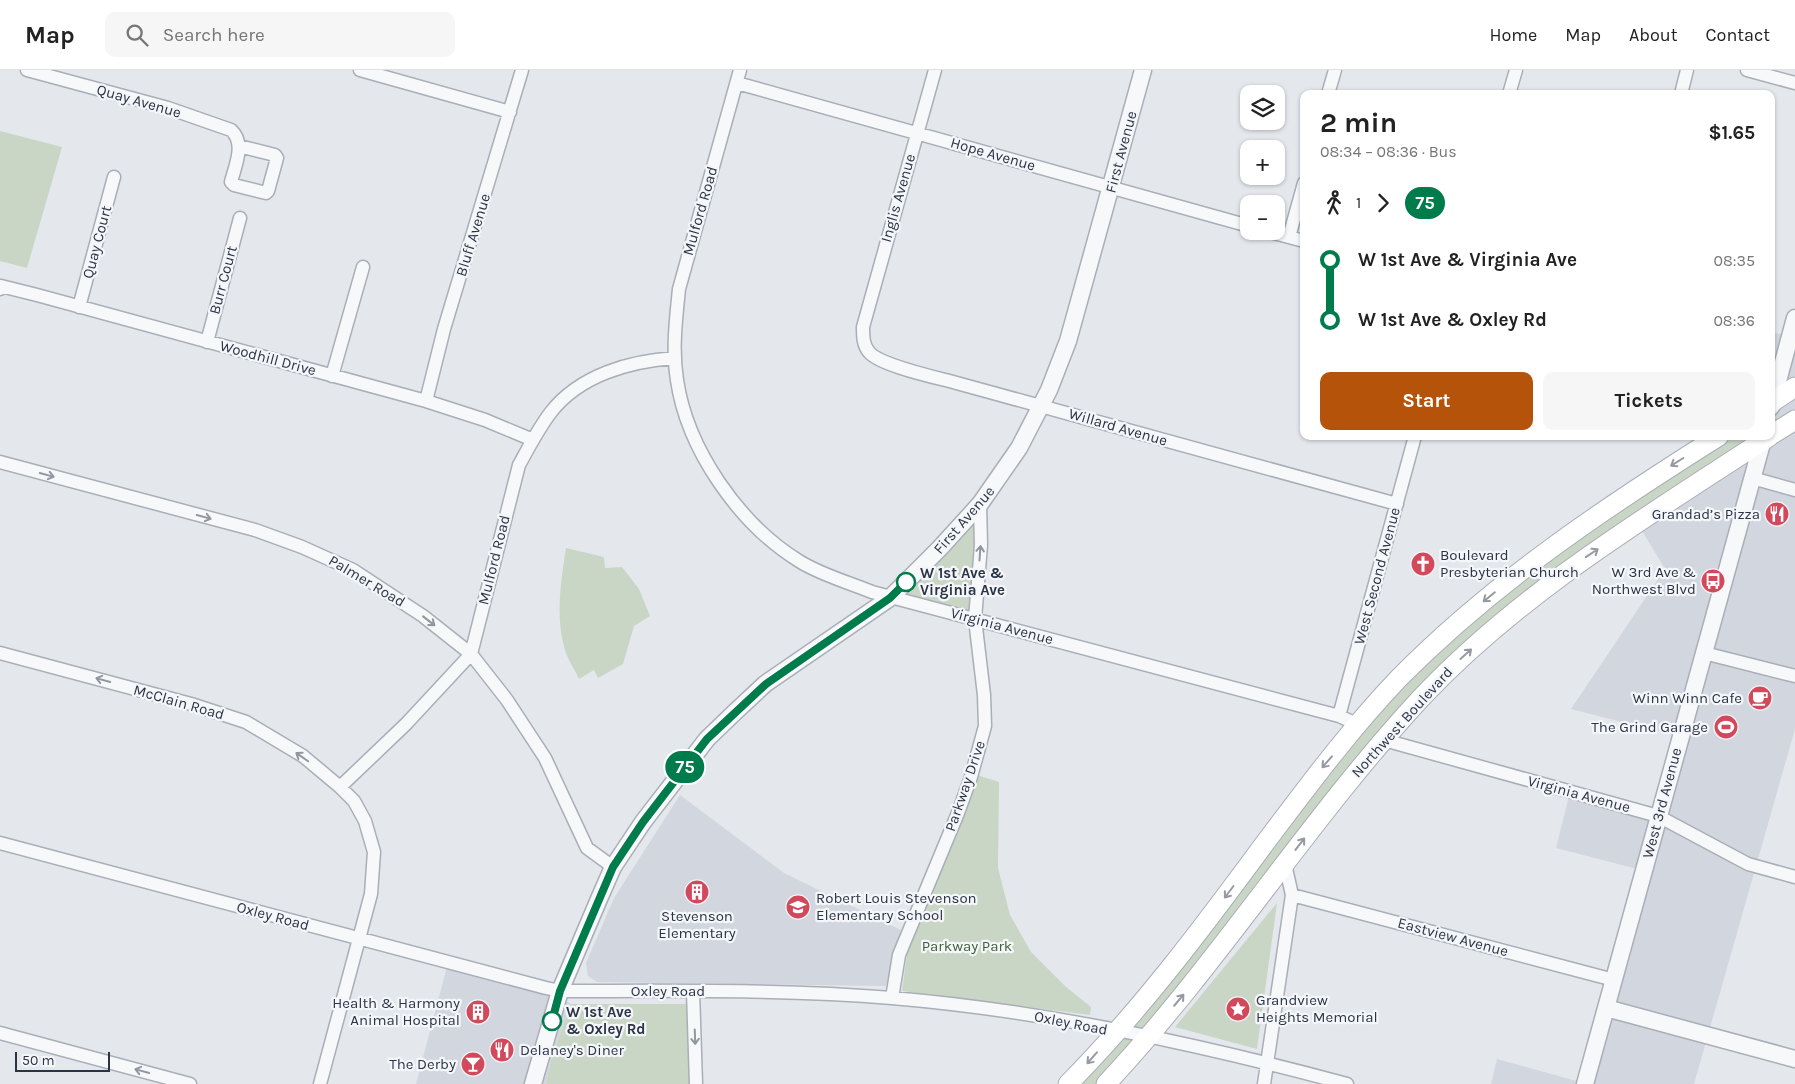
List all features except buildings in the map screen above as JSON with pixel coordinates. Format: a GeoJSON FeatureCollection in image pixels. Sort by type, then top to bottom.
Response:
{"type":"FeatureCollection","features":[{"type":"Feature","properties":{"kind":"main road"},"geometry":{"type":"LineString","coordinates":[[1775,401],[1795,388]]}},
{"type":"Feature","properties":{"kind":"main road","name":"Northwest Boulevard"},"geometry":{"type":"LineString","coordinates":[[1775,432],[1795,420]]}},
{"type":"Feature","properties":{"kind":"main road","name":"Northwest Boulevard"},"geometry":{"type":"LineString","coordinates":[[1068,1084],[1170,970],[1322,768],[1407,671],[1473,610],[1551,547],[1614,502],[1713,440]]}},
{"type":"Feature","properties":{"kind":"main road","name":"Northwest Boulevard"},"geometry":{"type":"LineString","coordinates":[[1106,1084],[1148,1038],[1230,938],[1285,864],[1384,740],[1456,664],[1515,610],[1572,566],[1762,440]]}},
{"type":"Feature","properties":{"kind":"street","name":"Quay Avenue"},"geometry":{"type":"LineString","coordinates":[[27,70],[168,108],[231,130],[237,137],[239,146]]}},
{"type":"Feature","properties":{"kind":"street"},"geometry":{"type":"LineString","coordinates":[[360,70],[510,112]]}},
{"type":"Feature","properties":{"kind":"street","name":"Bluff Avenue"},"geometry":{"type":"LineString","coordinates":[[426,401],[444,328],[522,70]]}},
{"type":"Feature","properties":{"kind":"street","name":"Mulford Road"},"geometry":{"type":"LineString","coordinates":[[340,787],[406,724],[471,654],[519,465],[552,411],[578,389],[598,376],[620,367],[653,360],[675,358],[675,324],[679,289],[740,70]]}},
{"type":"Feature","properties":{"kind":"street","name":"Inglis Avenue"},"geometry":{"type":"LineString","coordinates":[[863,327],[935,70]]}},
{"type":"Feature","properties":{"kind":"street","name":"First Avenue"},"geometry":{"type":"LineString","coordinates":[[533,1084],[560,991],[613,867],[643,822],[707,739],[734,713],[766,684],[890,598],[960,528],[980,504],[1019,448],[1041,405],[1068,341],[1143,70]]}},
{"type":"Feature","properties":{"kind":"street"},"geometry":{"type":"LineString","coordinates":[[1329,90],[1335,70]]}},
{"type":"Feature","properties":{"kind":"street"},"geometry":{"type":"LineString","coordinates":[[1510,90],[1516,70]]}},
{"type":"Feature","properties":{"kind":"street"},"geometry":{"type":"LineString","coordinates":[[1682,90],[1687,70]]}},
{"type":"Feature","properties":{"kind":"street"},"geometry":{"type":"LineString","coordinates":[[1747,70],[1795,83]]}},
{"type":"Feature","properties":{"kind":"street","name":"Hope Avenue"},"geometry":{"type":"LineString","coordinates":[[737,83],[1240,224]]}},
{"type":"Feature","properties":{"kind":"street","name":"Quay Court"},"geometry":{"type":"LineString","coordinates":[[79,307],[114,178]]}},
{"type":"Feature","properties":{"kind":"street"},"geometry":{"type":"LineString","coordinates":[[1289,237],[1300,197]]}},
{"type":"Feature","properties":{"kind":"street","name":"Burr Court"},"geometry":{"type":"LineString","coordinates":[[208,342],[240,218]]}},
{"type":"Feature","properties":{"kind":"street"},"geometry":{"type":"LineString","coordinates":[[1285,236],[1300,240]]}},
{"type":"Feature","properties":{"kind":"street"},"geometry":{"type":"LineString","coordinates":[[332,376],[363,268]]}},
{"type":"Feature","properties":{"kind":"street","name":"Woodhill Drive"},"geometry":{"type":"LineString","coordinates":[[0,287],[426,401],[485,420],[533,440]]}},
{"type":"Feature","properties":{"kind":"street"},"geometry":{"type":"LineString","coordinates":[[1775,392],[1795,318]]}},
{"type":"Feature","properties":{"kind":"street","name":"Willard Avenue"},"geometry":{"type":"LineString","coordinates":[[863,327],[865,346],[870,354],[881,361],[1396,504]]}},
{"type":"Feature","properties":{"kind":"street","name":"Virginia Avenue"},"geometry":{"type":"LineString","coordinates":[[675,358],[677,382],[694,441],[716,480],[770,540],[798,561],[819,572],[890,598],[1339,716],[1359,725]]}},
{"type":"Feature","properties":{"kind":"street","name":"West Second Avenue"},"geometry":{"type":"LineString","coordinates":[[1339,716],[1414,440]]}},
{"type":"Feature","properties":{"kind":"street","name":"West 3rd Avenue"},"geometry":{"type":"LineString","coordinates":[[1585,1084],[1752,478],[1766,440]]}},
{"type":"Feature","properties":{"kind":"street","name":"Palmer Road"},"geometry":{"type":"LineString","coordinates":[[0,462],[255,530],[302,547],[353,570],[423,616],[471,654],[507,700],[546,758],[587,848],[613,867]]}},
{"type":"Feature","properties":{"kind":"street"},"geometry":{"type":"LineString","coordinates":[[1752,478],[1795,490]]}},
{"type":"Feature","properties":{"kind":"street","name":"Parkway Drive"},"geometry":{"type":"LineString","coordinates":[[892,998],[899,955],[962,804],[984,726],[986,712],[975,619],[981,545],[980,504]]}},
{"type":"Feature","properties":{"kind":"street","name":"McClain Road"},"geometry":{"type":"LineString","coordinates":[[0,652],[191,704],[246,722],[303,756],[340,787]]}},
{"type":"Feature","properties":{"kind":"street"},"geometry":{"type":"LineString","coordinates":[[1704,653],[1795,676]]}},
{"type":"Feature","properties":{"kind":"street","name":"Virginia Avenue"},"geometry":{"type":"LineString","coordinates":[[1384,740],[1658,816],[1748,864],[1795,876]]}},
{"type":"Feature","properties":{"kind":"street"},"geometry":{"type":"LineString","coordinates":[[320,1084],[371,894],[374,852],[365,821],[354,801],[340,787]]}},
{"type":"Feature","properties":{"kind":"street","name":"Oxley Road"},"geometry":{"type":"LineString","coordinates":[[0,843],[560,991],[796,992],[892,998],[988,1008],[1062,1020],[1148,1038],[1175,1041],[1347,1084]]}},
{"type":"Feature","properties":{"kind":"street"},"geometry":{"type":"LineString","coordinates":[[1264,1084],[1292,894],[1285,864]]}},
{"type":"Feature","properties":{"kind":"street","name":"Eastview Avenue"},"geometry":{"type":"LineString","coordinates":[[1292,894],[1614,980]]}},
{"type":"Feature","properties":{"kind":"street"},"geometry":{"type":"LineString","coordinates":[[693,991],[696,1084]]}},
{"type":"Feature","properties":{"kind":"street"},"geometry":{"type":"LineString","coordinates":[[1606,1008],[1795,1059]]}},
{"type":"Feature","properties":{"kind":"street"},"geometry":{"type":"LineString","coordinates":[[0,1033],[190,1084]]}},
{"type":"Feature","properties":{"kind":"shaded area"},"geometry":{"type":"Polygon","coordinates":[[[1795,314],[1795,729],[1694,1084],[1491,1084],[1497,1059],[1584,1083],[1645,871],[1556,848],[1570,792],[1660,816],[1681,737],[1571,709],[1665,569],[1629,509],[1763,440],[1775,440],[1775,333],[1789,336],[1795,314]]]}},
{"type":"Feature","properties":{"kind":"shaded area"},"geometry":{"type":"Polygon","coordinates":[[[680,795],[784,873],[901,930],[886,986],[597,982],[588,976],[586,963],[614,898],[680,795]]]}},
{"type":"Feature","properties":{"kind":"shaded area"},"geometry":{"type":"Polygon","coordinates":[[[448,963],[542,988],[571,1004],[551,1060],[546,1084],[416,1084],[448,963]]]}},
{"type":"Feature","properties":{"kind":"green space"},"geometry":{"type":"Polygon","coordinates":[[[0,131],[62,147],[27,268],[0,261],[0,131]]]}},
{"type":"Feature","properties":{"kind":"green space"},"geometry":{"type":"Polygon","coordinates":[[[1713,440],[1764,440],[1456,664],[1106,1084],[1068,1084],[1322,768],[1473,610],[1713,440]]]}},
{"type":"Feature","properties":{"kind":"green space"},"geometry":{"type":"Polygon","coordinates":[[[976,518],[973,616],[900,597],[976,518]]]}},
{"type":"Feature","properties":{"kind":"green space"},"geometry":{"type":"Polygon","coordinates":[[[566,548],[604,557],[605,568],[622,567],[639,589],[650,616],[634,626],[623,664],[598,678],[594,670],[579,679],[565,650],[560,625],[560,612],[566,548]]]}},
{"type":"Feature","properties":{"kind":"green space","name":"Parkway Park"},"geometry":{"type":"Polygon","coordinates":[[[977,775],[999,782],[998,868],[1010,915],[1031,952],[1066,987],[1091,1007],[1090,1015],[902,991],[908,947],[933,891],[977,775]]]}},
{"type":"Feature","properties":{"kind":"green space"},"geometry":{"type":"Polygon","coordinates":[[[1277,903],[1257,1049],[1175,1027],[1277,903]]]}},
{"type":"Feature","properties":{"kind":"green space"},"geometry":{"type":"Polygon","coordinates":[[[571,1004],[687,1004],[689,1084],[546,1084],[551,1060],[571,1004]]]}},
{"type":"Feature","properties":{"kind":"bus line","name":"75"},"geometry":{"type":"LineString","coordinates":[[552,1021],[560,991],[613,867],[643,822],[707,739],[766,684],[890,598],[906,582]]}},
{"type":"Feature","properties":{"kind":"place","name":"Grandad’s Pizza"},"geometry":{"type":"Point","coordinates":[1777,514]}},
{"type":"Feature","properties":{"kind":"place","name":"Boulevard Presbyterian Church"},"geometry":{"type":"Point","coordinates":[1423,564]}},
{"type":"Feature","properties":{"kind":"place","name":"W 3rd Ave & Northwest Blvd"},"geometry":{"type":"Point","coordinates":[1713,581]}},
{"type":"Feature","properties":{"kind":"place","name":"W 1st Ave & Virginia Ave"},"geometry":{"type":"Point","coordinates":[906,582]}},
{"type":"Feature","properties":{"kind":"place","name":"Winn Winn Cafe"},"geometry":{"type":"Point","coordinates":[1760,698]}},
{"type":"Feature","properties":{"kind":"place","name":"The Grind Garage"},"geometry":{"type":"Point","coordinates":[1726,727]}},
{"type":"Feature","properties":{"kind":"place","name":"Stevenson Elementary"},"geometry":{"type":"Point","coordinates":[697,892]}},
{"type":"Feature","properties":{"kind":"place","name":"Robert Louis Stevenson Elementary School"},"geometry":{"type":"Point","coordinates":[798,907]}},
{"type":"Feature","properties":{"kind":"place","name":"Grandview Heights Memorial"},"geometry":{"type":"Point","coordinates":[1238,1009]}},
{"type":"Feature","properties":{"kind":"place","name":"Health & Harmony Animal Hospital"},"geometry":{"type":"Point","coordinates":[478,1012]}},
{"type":"Feature","properties":{"kind":"place","name":"W 1st Ave & Oxley Rd"},"geometry":{"type":"Point","coordinates":[552,1021]}},
{"type":"Feature","properties":{"kind":"place","name":"Delaney's Diner"},"geometry":{"type":"Point","coordinates":[502,1050]}},
{"type":"Feature","properties":{"kind":"place","name":"The Derby"},"geometry":{"type":"Point","coordinates":[473,1064]}}]}
